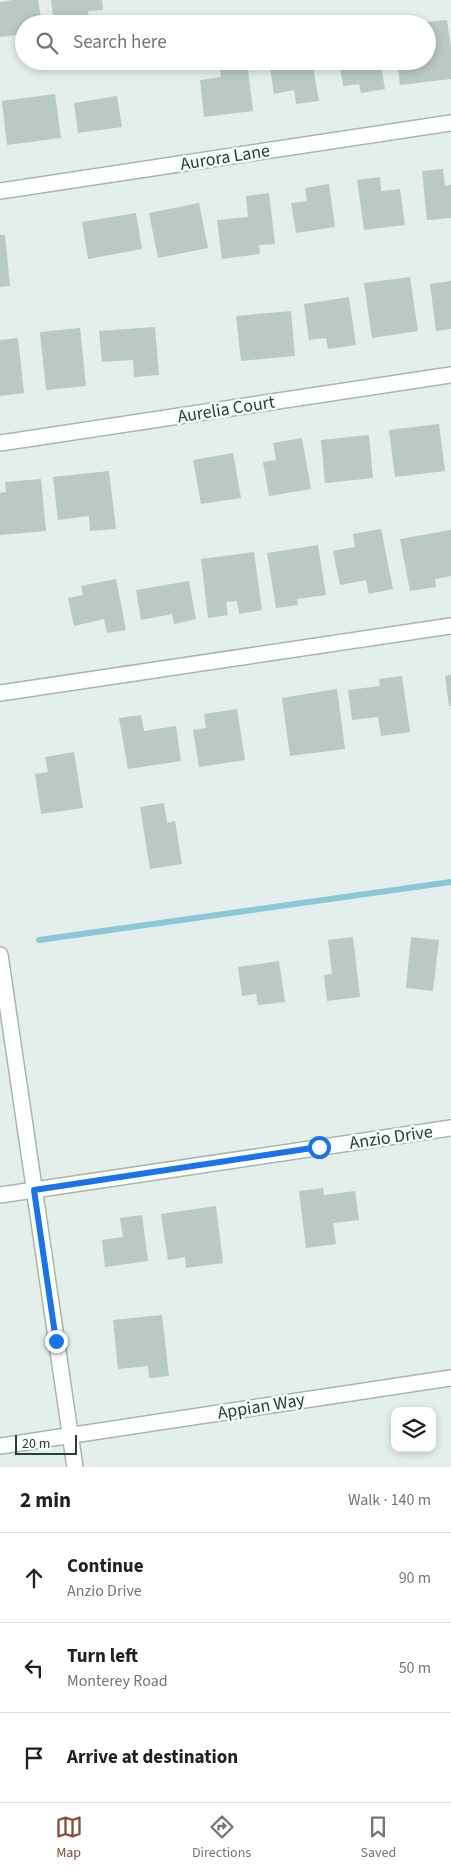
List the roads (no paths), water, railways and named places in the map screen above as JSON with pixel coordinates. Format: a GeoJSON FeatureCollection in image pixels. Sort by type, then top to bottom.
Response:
{"type":"FeatureCollection","features":[{"type":"Feature","properties":{"kind":"street","name":"Aurora Lane"},"geometry":{"type":"LineString","coordinates":[[0,191],[451,123]]}},
{"type":"Feature","properties":{"kind":"street","name":"Aurelia Court"},"geometry":{"type":"LineString","coordinates":[[0,443],[451,376]]}},
{"type":"Feature","properties":{"kind":"street"},"geometry":{"type":"LineString","coordinates":[[0,693],[451,626]]}},
{"type":"Feature","properties":{"kind":"street"},"geometry":{"type":"LineString","coordinates":[[0,955],[75,1467]]}},
{"type":"Feature","properties":{"kind":"street","name":"Anzio Drive"},"geometry":{"type":"LineString","coordinates":[[0,1195],[451,1128]]}},
{"type":"Feature","properties":{"kind":"street","name":"Appian Way"},"geometry":{"type":"LineString","coordinates":[[0,1446],[451,1378]]}},
{"type":"Feature","properties":{"kind":"waterway"},"geometry":{"type":"LineString","coordinates":[[39,940],[451,882]]}}]}
